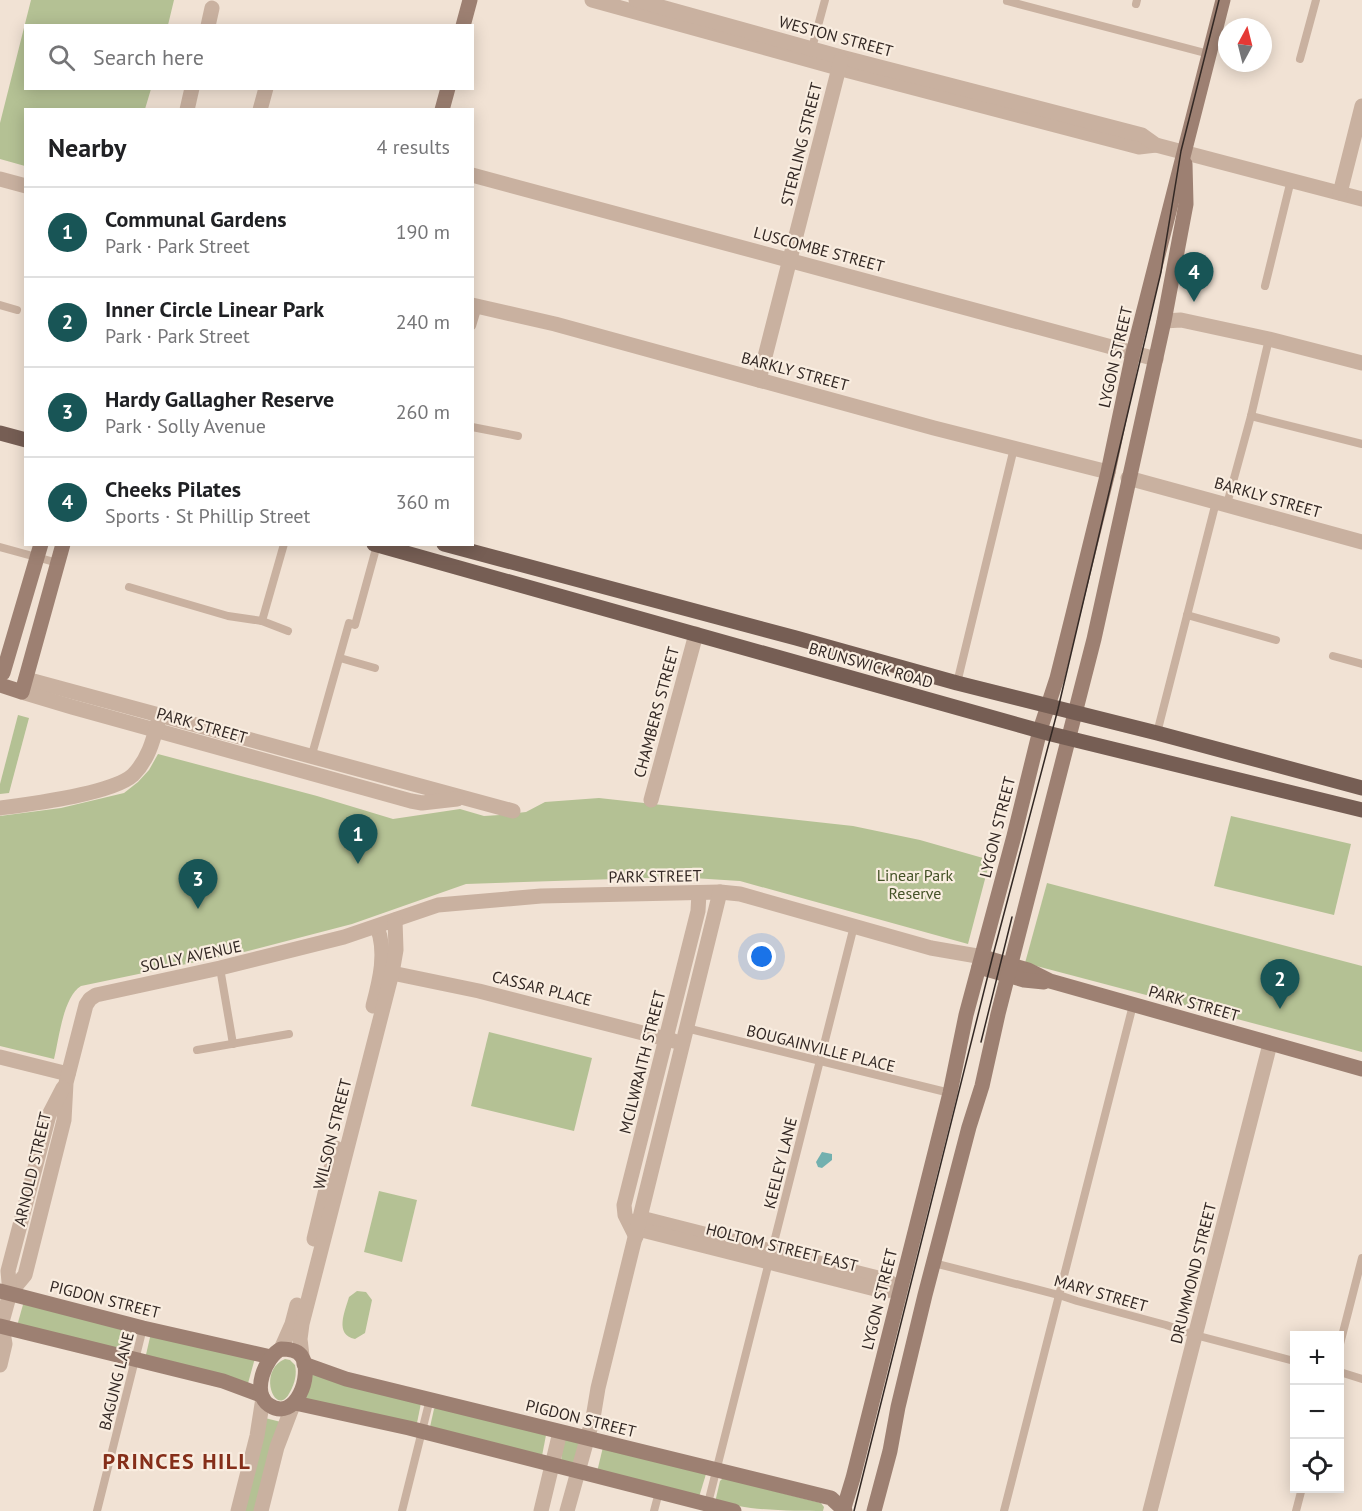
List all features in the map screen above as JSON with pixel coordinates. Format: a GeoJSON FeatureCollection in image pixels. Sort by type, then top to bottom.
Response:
{"type":"FeatureCollection","features":[{"type":"Feature","properties":{"kind":"main road"},"geometry":{"type":"LineString","coordinates":[[0,433],[24,439]]}},
{"type":"Feature","properties":{"kind":"main road","name":"BRUNSWICK ROAD"},"geometry":{"type":"LineString","coordinates":[[380,546],[1069,738],[1362,810]]}},
{"type":"Feature","properties":{"kind":"main road","name":"BRUNSWICK ROAD"},"geometry":{"type":"LineString","coordinates":[[451,546],[957,683],[1157,733],[1362,789]]}},
{"type":"Feature","properties":{"kind":"main road"},"geometry":{"type":"LineString","coordinates":[[696,634],[701,613]]}},
{"type":"Feature","properties":{"kind":"main road"},"geometry":{"type":"LineString","coordinates":[[913,696],[919,672]]}},
{"type":"Feature","properties":{"kind":"street"},"geometry":{"type":"LineString","coordinates":[[464,24],[470,0]]}},
{"type":"Feature","properties":{"kind":"street","name":"WESTON STREET"},"geometry":{"type":"LineString","coordinates":[[592,0],[812,48],[840,62]]}},
{"type":"Feature","properties":{"kind":"street","name":"WESTON STREET"},"geometry":{"type":"LineString","coordinates":[[636,0],[663,14],[997,103],[1142,135],[1156,145],[1362,199]]}},
{"type":"Feature","properties":{"kind":"street","name":"LYGON STREET"},"geometry":{"type":"LineString","coordinates":[[844,1510],[950,1093],[966,1015],[1040,730],[1065,647],[1108,472],[1133,353],[1223,0]]}},
{"type":"Feature","properties":{"kind":"street"},"geometry":{"type":"LineString","coordinates":[[208,24],[212,8]]}},
{"type":"Feature","properties":{"kind":"street","name":"STERLING STREET"},"geometry":{"type":"LineString","coordinates":[[759,380],[840,62]]}},
{"type":"Feature","properties":{"kind":"street"},"geometry":{"type":"LineString","coordinates":[[187,108],[191,90]]}},
{"type":"Feature","properties":{"kind":"street"},"geometry":{"type":"LineString","coordinates":[[261,108],[265,90]]}},
{"type":"Feature","properties":{"kind":"street"},"geometry":{"type":"LineString","coordinates":[[443,108],[447,90]]}},
{"type":"Feature","properties":{"kind":"street"},"geometry":{"type":"LineString","coordinates":[[1340,193],[1361,116]]}},
{"type":"Feature","properties":{"kind":"street","name":"LYGON STREET"},"geometry":{"type":"LineString","coordinates":[[874,1511],[934,1263],[969,1127],[982,1086],[1009,970],[1097,628],[1164,321],[1186,204],[1184,152]]}},
{"type":"Feature","properties":{"kind":"street","name":"LUSCOMBE STREET"},"geometry":{"type":"LineString","coordinates":[[474,176],[1156,359]]}},
{"type":"Feature","properties":{"kind":"street"},"geometry":{"type":"LineString","coordinates":[[0,179],[24,185]]}},
{"type":"Feature","properties":{"kind":"street","name":"BARKLY STREET"},"geometry":{"type":"LineString","coordinates":[[475,305],[555,324],[934,428],[1108,472]]}},
{"type":"Feature","properties":{"kind":"street"},"geometry":{"type":"LineString","coordinates":[[1164,321],[1181,320],[1269,339],[1362,363]]}},
{"type":"Feature","properties":{"kind":"street"},"geometry":{"type":"LineString","coordinates":[[1108,472],[1128,478]]}},
{"type":"Feature","properties":{"kind":"street","name":"BARKLY STREET"},"geometry":{"type":"LineString","coordinates":[[1128,478],[1362,542]]}},
{"type":"Feature","properties":{"kind":"street"},"geometry":{"type":"LineString","coordinates":[[40,551],[1,677],[24,685],[62,546]]}},
{"type":"Feature","properties":{"kind":"street","name":"CHAMBERS STREET"},"geometry":{"type":"LineString","coordinates":[[651,800],[696,634]]}},
{"type":"Feature","properties":{"kind":"street","name":"PARK STREET"},"geometry":{"type":"LineString","coordinates":[[24,685],[158,723],[307,773],[418,803],[465,798]]}},
{"type":"Feature","properties":{"kind":"street"},"geometry":{"type":"LineString","coordinates":[[0,808],[102,790],[120,783],[139,768],[151,748],[158,723]]}},
{"type":"Feature","properties":{"kind":"street","name":"PARK STREET"},"geometry":{"type":"LineString","coordinates":[[158,723],[312,756],[513,811]]}},
{"type":"Feature","properties":{"kind":"street"},"geometry":{"type":"LineString","coordinates":[[567,1511],[593,1418],[598,1388],[720,892]]}},
{"type":"Feature","properties":{"kind":"street","name":"PARK STREET"},"geometry":{"type":"LineString","coordinates":[[377,927],[435,905],[496,899],[720,892],[753,897],[1009,970],[1038,982],[1050,981],[1362,1069]]}},
{"type":"Feature","properties":{"kind":"street","name":"MCILWRAITH STREET"},"geometry":{"type":"LineString","coordinates":[[638,1228],[625,1215],[624,1205],[698,911],[699,893]]}},
{"type":"Feature","properties":{"kind":"street","name":"WILSON STREET"},"geometry":{"type":"LineString","coordinates":[[303,1360],[300,1339],[302,1324],[392,973],[396,950],[395,920]]}},
{"type":"Feature","properties":{"kind":"street","name":"WILSON STREET"},"geometry":{"type":"LineString","coordinates":[[276,1353],[292,1323],[376,993],[382,951],[381,937],[377,927]]}},
{"type":"Feature","properties":{"kind":"street","name":"SOLLY AVENUE"},"geometry":{"type":"LineString","coordinates":[[67,1078],[86,1005],[96,995],[220,969],[377,927]]}},
{"type":"Feature","properties":{"kind":"street","name":"CASSAR PLACE"},"geometry":{"type":"LineString","coordinates":[[392,973],[479,991],[682,1044]]}},
{"type":"Feature","properties":{"kind":"street","name":"DRUMMOND STREET"},"geometry":{"type":"LineString","coordinates":[[1150,1511],[1270,1044]]}},
{"type":"Feature","properties":{"kind":"street"},"geometry":{"type":"LineString","coordinates":[[0,1057],[67,1078]]}},
{"type":"Feature","properties":{"kind":"street"},"geometry":{"type":"LineString","coordinates":[[0,1066],[67,1078]]}},
{"type":"Feature","properties":{"kind":"street","name":"ARNOLD STREET"},"geometry":{"type":"LineString","coordinates":[[0,1365],[5,1344],[1,1327],[9,1271],[49,1115],[67,1078]]}},
{"type":"Feature","properties":{"kind":"street","name":"HOLTOM STREET EAST"},"geometry":{"type":"LineString","coordinates":[[638,1228],[770,1257],[883,1291],[900,1289]]}},
{"type":"Feature","properties":{"kind":"street"},"geometry":{"type":"LineString","coordinates":[[908,1257],[934,1263]]}},
{"type":"Feature","properties":{"kind":"street"},"geometry":{"type":"LineString","coordinates":[[900,1289],[926,1295]]}},
{"type":"Feature","properties":{"kind":"street","name":"PIGDON STREET"},"geometry":{"type":"LineString","coordinates":[[5,1292],[143,1328],[276,1353]]}},
{"type":"Feature","properties":{"kind":"street"},"geometry":{"type":"LineString","coordinates":[[1,1327],[223,1382],[262,1397],[274,1407],[285,1408],[294,1404],[422,1431],[659,1492],[707,1508],[734,1511]]}},
{"type":"Feature","properties":{"kind":"street"},"geometry":{"type":"LineString","coordinates":[[238,1511],[257,1436],[264,1373],[276,1353],[294,1351],[303,1360],[303,1387],[277,1447],[261,1511]]}},
{"type":"Feature","properties":{"kind":"street","name":"PIGDON STREET"},"geometry":{"type":"LineString","coordinates":[[303,1360],[346,1379],[831,1498],[844,1510]]}},
{"type":"Feature","properties":{"kind":"street"},"geometry":{"type":"LineString","coordinates":[[541,1511],[560,1432]]}},
{"type":"Feature","properties":{"kind":"lane"},"geometry":{"type":"LineString","coordinates":[[812,48],[825,0]]}},
{"type":"Feature","properties":{"kind":"lane"},"geometry":{"type":"LineString","coordinates":[[1300,59],[1316,0]]}},
{"type":"Feature","properties":{"kind":"lane"},"geometry":{"type":"LineString","coordinates":[[1007,1],[1209,54]]}},
{"type":"Feature","properties":{"kind":"lane"},"geometry":{"type":"LineString","coordinates":[[1265,286],[1291,180]]}},
{"type":"Feature","properties":{"kind":"lane"},"geometry":{"type":"LineString","coordinates":[[0,305],[17,310]]}},
{"type":"Feature","properties":{"kind":"lane"},"geometry":{"type":"LineString","coordinates":[[1157,733],[1187,615],[1251,416],[1269,339]]}},
{"type":"Feature","properties":{"kind":"lane"},"geometry":{"type":"LineString","coordinates":[[1251,416],[1362,444]]}},
{"type":"Feature","properties":{"kind":"lane"},"geometry":{"type":"LineString","coordinates":[[474,427],[518,436]]}},
{"type":"Feature","properties":{"kind":"lane"},"geometry":{"type":"LineString","coordinates":[[957,683],[1014,448]]}},
{"type":"Feature","properties":{"kind":"lane"},"geometry":{"type":"LineString","coordinates":[[262,621],[283,546]]}},
{"type":"Feature","properties":{"kind":"lane"},"geometry":{"type":"LineString","coordinates":[[307,773],[349,623],[355,625],[376,546]]}},
{"type":"Feature","properties":{"kind":"lane"},"geometry":{"type":"LineString","coordinates":[[0,547],[40,551],[58,563]]}},
{"type":"Feature","properties":{"kind":"lane"},"geometry":{"type":"LineString","coordinates":[[129,587],[228,616],[262,621],[288,631]]}},
{"type":"Feature","properties":{"kind":"lane"},"geometry":{"type":"LineString","coordinates":[[1187,615],[1276,640]]}},
{"type":"Feature","properties":{"kind":"lane"},"geometry":{"type":"LineString","coordinates":[[1333,656],[1362,664]]}},
{"type":"Feature","properties":{"kind":"lane"},"geometry":{"type":"LineString","coordinates":[[340,658],[375,668]]}},
{"type":"Feature","properties":{"kind":"lane","name":"KEELEY LANE"},"geometry":{"type":"LineString","coordinates":[[707,1508],[854,926]]}},
{"type":"Feature","properties":{"kind":"lane"},"geometry":{"type":"LineString","coordinates":[[220,969],[233,1044]]}},
{"type":"Feature","properties":{"kind":"lane"},"geometry":{"type":"LineString","coordinates":[[1004,1511],[1133,1005]]}},
{"type":"Feature","properties":{"kind":"lane","name":"BOUGAINVILLE PLACE"},"geometry":{"type":"LineString","coordinates":[[686,1028],[950,1093]]}},
{"type":"Feature","properties":{"kind":"lane"},"geometry":{"type":"LineString","coordinates":[[197,1050],[289,1034]]}},
{"type":"Feature","properties":{"kind":"lane"},"geometry":{"type":"LineString","coordinates":[[1343,1331],[1362,1258]]}},
{"type":"Feature","properties":{"kind":"lane","name":"MARY STREET"},"geometry":{"type":"LineString","coordinates":[[934,1263],[1059,1295],[1290,1360]]}},
{"type":"Feature","properties":{"kind":"lane","name":"BAGUNG LANE"},"geometry":{"type":"LineString","coordinates":[[97,1511],[143,1328]]}},
{"type":"Feature","properties":{"kind":"lane"},"geometry":{"type":"LineString","coordinates":[[1344,1373],[1362,1378]]}},
{"type":"Feature","properties":{"kind":"lane"},"geometry":{"type":"LineString","coordinates":[[402,1511],[430,1399]]}},
{"type":"Feature","properties":{"kind":"lane"},"geometry":{"type":"LineString","coordinates":[[654,1511],[659,1492]]}},
{"type":"Feature","properties":{"kind":"lane"},"geometry":{"type":"LineString","coordinates":[[1296,1511],[1301,1493]]}},
{"type":"Feature","properties":{"kind":"green space"},"geometry":{"type":"Polygon","coordinates":[[[31,0],[174,0],[168,24],[25,24],[31,0]]]}},
{"type":"Feature","properties":{"kind":"green space"},"geometry":{"type":"Polygon","coordinates":[[[24,28],[24,90],[151,90],[145,108],[24,108],[24,166],[0,159],[0,123],[24,28]]]}},
{"type":"Feature","properties":{"kind":"green space"},"geometry":{"type":"Polygon","coordinates":[[[18,715],[29,718],[9,793],[0,794],[0,784],[18,715]]]}},
{"type":"Feature","properties":{"kind":"green space","name":"Linear Park Reserve"},"geometry":{"type":"Polygon","coordinates":[[[158,754],[317,796],[393,819],[460,809],[484,816],[500,815],[526,812],[545,802],[599,798],[853,826],[920,840],[990,860],[968,944],[740,881],[677,877],[466,884],[352,924],[244,952],[81,986],[75,991],[66,1009],[54,1059],[0,1046],[0,816],[61,808],[124,793],[149,770],[158,754]]]}},
{"type":"Feature","properties":{"kind":"green space"},"geometry":{"type":"Polygon","coordinates":[[[1231,816],[1351,844],[1334,915],[1214,886],[1231,816]]]}},
{"type":"Feature","properties":{"kind":"green space"},"geometry":{"type":"Polygon","coordinates":[[[1047,883],[1362,966],[1362,1052],[1025,963],[1047,883]]]}},
{"type":"Feature","properties":{"kind":"green space"},"geometry":{"type":"Polygon","coordinates":[[[489,1032],[592,1058],[574,1131],[471,1106],[489,1032]]]}},
{"type":"Feature","properties":{"kind":"green space"},"geometry":{"type":"Polygon","coordinates":[[[379,1191],[417,1200],[402,1262],[364,1252],[379,1191]]]}},
{"type":"Feature","properties":{"kind":"green space"},"geometry":{"type":"Polygon","coordinates":[[[357,1291],[366,1292],[372,1300],[365,1333],[355,1339],[345,1333],[343,1322],[349,1297],[357,1291]]]}},
{"type":"Feature","properties":{"kind":"green space"},"geometry":{"type":"Polygon","coordinates":[[[24,1301],[135,1329],[129,1354],[17,1326],[24,1301]]]}},
{"type":"Feature","properties":{"kind":"green space"},"geometry":{"type":"Polygon","coordinates":[[[151,1333],[255,1358],[247,1387],[145,1359],[151,1333]]]}},
{"type":"Feature","properties":{"kind":"green space"},"geometry":{"type":"Polygon","coordinates":[[[285,1359],[295,1365],[296,1375],[290,1392],[285,1399],[279,1400],[271,1390],[270,1382],[276,1365],[285,1359]]]}},
{"type":"Feature","properties":{"kind":"green space"},"geometry":{"type":"Polygon","coordinates":[[[310,1371],[421,1403],[417,1423],[302,1401],[310,1371]]]}},
{"type":"Feature","properties":{"kind":"green space"},"geometry":{"type":"Polygon","coordinates":[[[437,1406],[546,1435],[542,1456],[430,1427],[434,1409],[437,1406]]]}},
{"type":"Feature","properties":{"kind":"green space"},"geometry":{"type":"Polygon","coordinates":[[[265,1418],[281,1422],[258,1511],[242,1511],[265,1418]]]}},
{"type":"Feature","properties":{"kind":"green space"},"geometry":{"type":"Polygon","coordinates":[[[563,1439],[579,1443],[575,1463],[561,1463],[563,1439]]]}},
{"type":"Feature","properties":{"kind":"green space"},"geometry":{"type":"Polygon","coordinates":[[[603,1447],[706,1474],[699,1497],[597,1472],[603,1447]]]}},
{"type":"Feature","properties":{"kind":"green space"},"geometry":{"type":"Polygon","coordinates":[[[723,1478],[821,1503],[824,1507],[823,1511],[754,1508],[727,1504],[716,1500],[720,1481],[723,1478]]]}},
{"type":"Feature","properties":{"kind":"water"},"geometry":{"type":"Polygon","coordinates":[[[822,1152],[832,1154],[832,1160],[822,1168],[818,1167],[816,1162],[822,1152]]]}},
{"type":"Feature","properties":{"kind":"tram line"},"geometry":{"type":"LineString","coordinates":[[854,1511],[992,959],[1058,709],[1161,272],[1181,151],[1219,0]]}},
{"type":"Feature","properties":{"kind":"tram line"},"geometry":{"type":"LineString","coordinates":[[981,1042],[1012,917]]}},
{"type":"Feature","properties":{"kind":"place","name":"Cheeks Pilates"},"geometry":{"type":"Point","coordinates":[1194,302]}},
{"type":"Feature","properties":{"kind":"place","name":"Communal Gardens"},"geometry":{"type":"Point","coordinates":[358,864]}},
{"type":"Feature","properties":{"kind":"place","name":"Hardy Gallagher Reserve"},"geometry":{"type":"Point","coordinates":[198,909]}},
{"type":"Feature","properties":{"kind":"place","name":"Inner Circle Linear Park"},"geometry":{"type":"Point","coordinates":[1280,1009]}},
{"type":"Feature","properties":{"kind":"district","name":"PRINCES HILL"},"geometry":{"type":"Point","coordinates":[177,1461]}}]}
